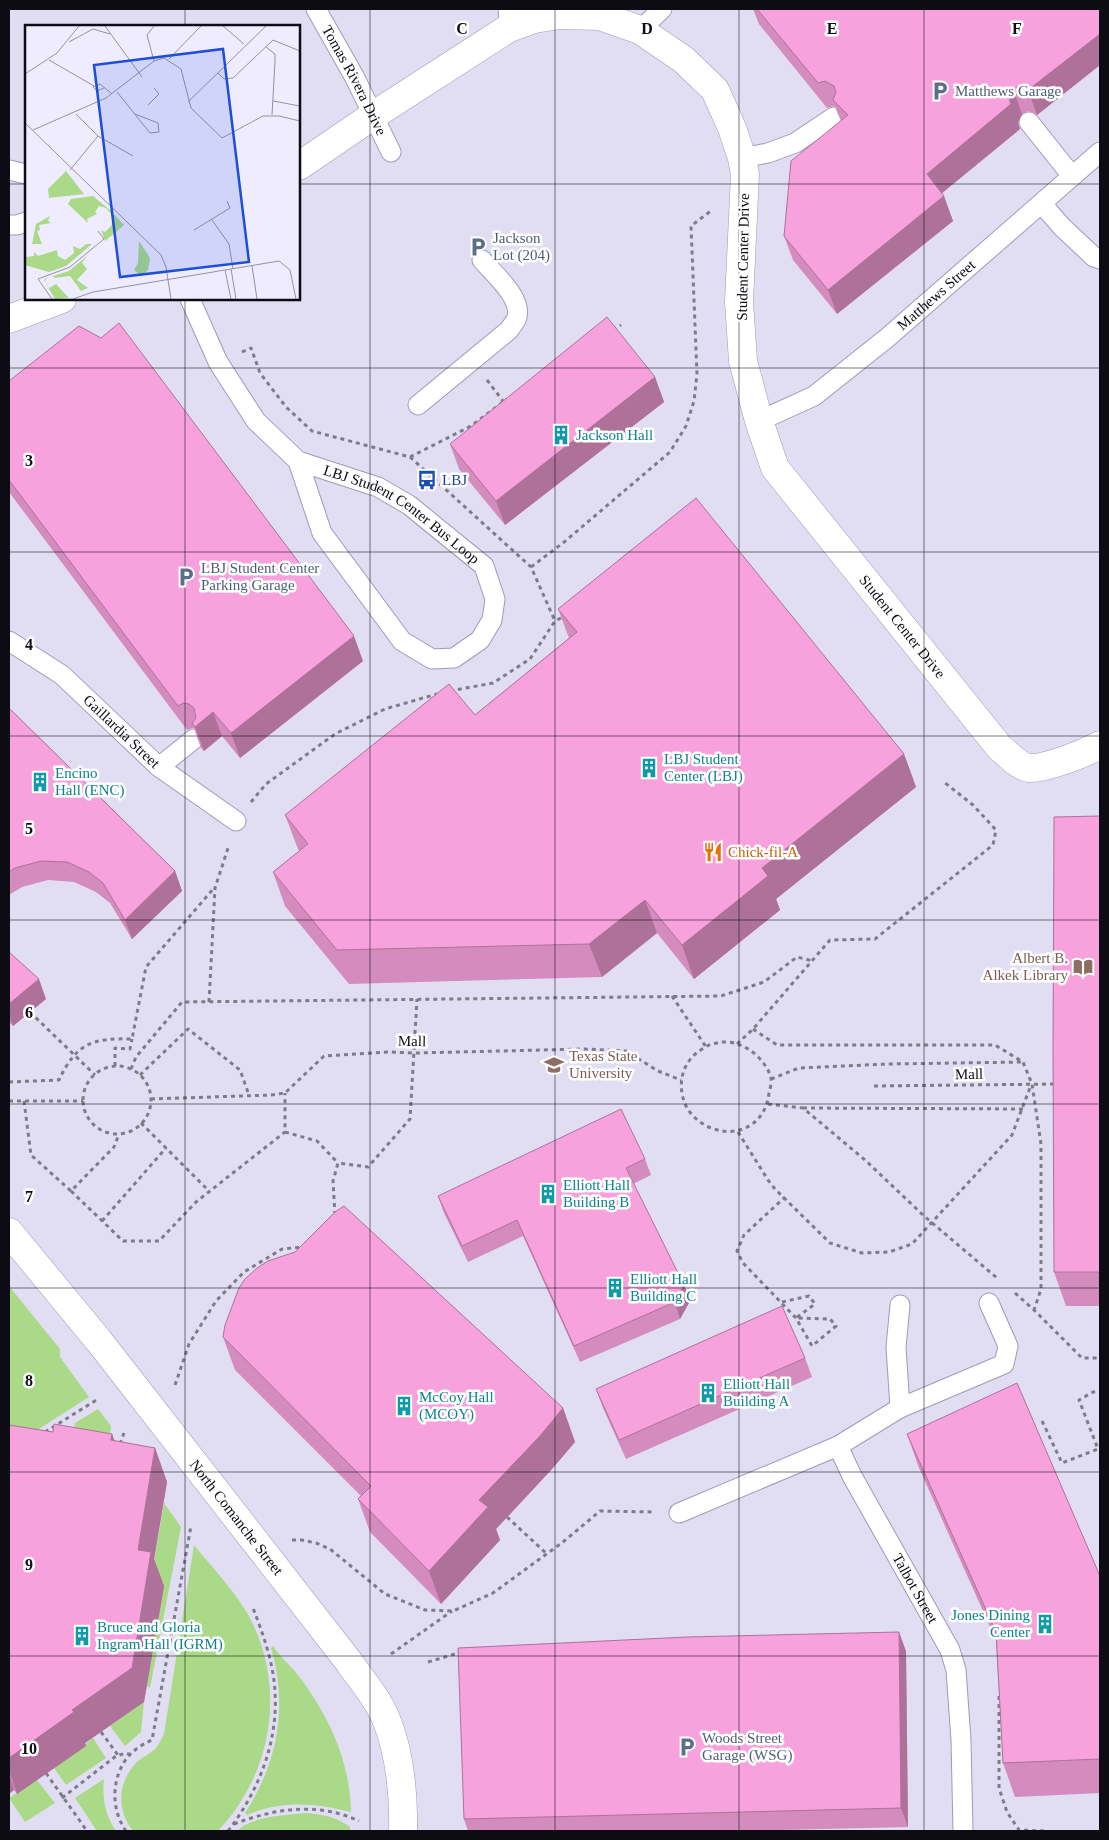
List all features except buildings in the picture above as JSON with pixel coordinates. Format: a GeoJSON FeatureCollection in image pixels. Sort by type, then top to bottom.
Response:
{"type":"FeatureCollection","features":[{"type":"Feature","properties":{"kind":"street","name":"Student Center Drive"},"geometry":{"type":"LineString","coordinates":[[300,165],[508,19],[534,19],[560,15],[600,16],[640,30],[684,60],[715,90],[732,128],[742,158],[745,174],[739,302],[743,361],[759,421],[775,468],[1000,748],[1028,768],[1047,765],[1088,752],[1100,745]]}},
{"type":"Feature","properties":{"kind":"street"},"geometry":{"type":"LineString","coordinates":[[9,319],[59,300]]}},
{"type":"Feature","properties":{"kind":"street","name":"North Comanche Street"},"geometry":{"type":"LineString","coordinates":[[9,1232],[99,1341],[349,1662],[382,1710],[388,1724],[398,1768],[403,1831]]}},
{"type":"Feature","properties":{"kind":"lane","name":"Tomas Rivera Drive"},"geometry":{"type":"LineString","coordinates":[[316,9],[374,114],[390,152]]}},
{"type":"Feature","properties":{"kind":"lane"},"geometry":{"type":"LineString","coordinates":[[640,30],[662,9]]}},
{"type":"Feature","properties":{"kind":"lane"},"geometry":{"type":"LineString","coordinates":[[742,158],[768,153],[795,143],[834,117]]}},
{"type":"Feature","properties":{"kind":"lane"},"geometry":{"type":"LineString","coordinates":[[1028,122],[1072,176]]}},
{"type":"Feature","properties":{"kind":"lane","name":"Matthews Street"},"geometry":{"type":"LineString","coordinates":[[759,421],[814,396],[887,338],[1100,152]]}},
{"type":"Feature","properties":{"kind":"lane"},"geometry":{"type":"LineString","coordinates":[[9,170],[25,174]]}},
{"type":"Feature","properties":{"kind":"lane"},"geometry":{"type":"LineString","coordinates":[[1042,204],[1062,227],[1094,257],[1100,259]]}},
{"type":"Feature","properties":{"kind":"lane"},"geometry":{"type":"LineString","coordinates":[[9,225],[25,222]]}},
{"type":"Feature","properties":{"kind":"lane"},"geometry":{"type":"LineString","coordinates":[[418,405],[509,330],[516,319],[518,306],[512,293],[482,260]]}},
{"type":"Feature","properties":{"kind":"lane","name":"LBJ Student Center Bus Loop"},"geometry":{"type":"LineString","coordinates":[[190,300],[218,362],[256,421],[298,461],[378,487],[409,505],[484,566],[495,599],[492,620],[480,640],[454,658],[432,659],[402,641],[322,533],[298,461]]}},
{"type":"Feature","properties":{"kind":"lane","name":"Gaillardia Street"},"geometry":{"type":"LineString","coordinates":[[9,641],[62,674],[159,767],[236,821]]}},
{"type":"Feature","properties":{"kind":"lane"},"geometry":{"type":"LineString","coordinates":[[159,767],[194,739]]}},
{"type":"Feature","properties":{"kind":"lane"},"geometry":{"type":"LineString","coordinates":[[679,1513],[838,1446],[900,1408],[1004,1364],[1008,1346],[989,1303]]}},
{"type":"Feature","properties":{"kind":"lane"},"geometry":{"type":"LineString","coordinates":[[900,1305],[896,1347],[900,1408]]}},
{"type":"Feature","properties":{"kind":"lane","name":"Talbot Street"},"geometry":{"type":"LineString","coordinates":[[838,1446],[852,1476],[950,1650],[956,1670],[961,1740],[963,1831]]}},
{"type":"Feature","properties":{"kind":"path"},"geometry":{"type":"LineString","coordinates":[[531,567],[564,543],[670,452],[686,426],[694,401],[697,374],[690,226],[711,211]]}},
{"type":"Feature","properties":{"kind":"path"},"geometry":{"type":"LineString","coordinates":[[612,330],[620,325]]}},
{"type":"Feature","properties":{"kind":"path"},"geometry":{"type":"LineString","coordinates":[[410,457],[471,426],[512,396]]}},
{"type":"Feature","properties":{"kind":"path"},"geometry":{"type":"LineString","coordinates":[[209,1002],[215,888],[236,821],[266,784],[335,734],[385,709],[441,693],[493,682],[530,659],[555,621],[571,613]]}},
{"type":"Feature","properties":{"kind":"path"},"geometry":{"type":"LineString","coordinates":[[737,1044],[753,1029],[830,940],[875,939],[993,845],[996,830],[973,805],[944,782]]}},
{"type":"Feature","properties":{"kind":"path"},"geometry":{"type":"LineString","coordinates":[[115,1066],[115,1048],[130,1049],[146,967],[215,888]]}},
{"type":"Feature","properties":{"kind":"path"},"geometry":{"type":"LineString","coordinates":[[131,1069],[136,1057],[182,1002],[720,996],[764,982],[797,957],[812,961]]}},
{"type":"Feature","properties":{"kind":"path"},"geometry":{"type":"LineString","coordinates":[[672,996],[706,1046]]}},
{"type":"Feature","properties":{"kind":"path"},"geometry":{"type":"LineString","coordinates":[[285,1132],[316,1140],[338,1163],[368,1167],[410,1119],[418,999]]}},
{"type":"Feature","properties":{"kind":"path"},"geometry":{"type":"LineString","coordinates":[[30,1012],[94,1075]]}},
{"type":"Feature","properties":{"kind":"path"},"geometry":{"type":"LineString","coordinates":[[140,1075],[188,1029],[240,1070],[249,1095]]}},
{"type":"Feature","properties":{"kind":"path"},"geometry":{"type":"LineString","coordinates":[[753,1029],[777,1045],[995,1045],[1023,1062],[1032,1084],[1041,1144],[1041,1289],[1034,1310]]}},
{"type":"Feature","properties":{"kind":"path"},"geometry":{"type":"LineString","coordinates":[[9,1082],[58,1080],[74,1055],[88,1043],[105,1039],[132,1039]]}},
{"type":"Feature","properties":{"kind":"path"},"geometry":{"type":"LineString","coordinates":[[722,1042],[737,1044],[761,1060],[771,1079],[768,1104],[757,1120],[738,1132],[720,1132],[702,1125],[689,1111],[682,1096],[681,1080],[684,1069],[694,1055],[706,1046],[722,1042]]}},
{"type":"Feature","properties":{"kind":"path","name":"Mall"},"geometry":{"type":"LineString","coordinates":[[285,1093],[324,1056],[375,1052],[415,1053],[585,1049],[626,1051],[658,1071],[681,1080]]}},
{"type":"Feature","properties":{"kind":"path"},"geometry":{"type":"LineString","coordinates":[[771,1079],[799,1068],[888,1064],[1023,1062]]}},
{"type":"Feature","properties":{"kind":"path"},"geometry":{"type":"LineString","coordinates":[[115,1066],[131,1069],[146,1082],[151,1099],[150,1109],[141,1123],[129,1132],[119,1134],[98,1128],[85,1112],[83,1101],[88,1082],[102,1070],[115,1066]]}},
{"type":"Feature","properties":{"kind":"path","name":"Mall"},"geometry":{"type":"LineString","coordinates":[[874,1086],[1065,1083]]}},
{"type":"Feature","properties":{"kind":"path"},"geometry":{"type":"LineString","coordinates":[[738,1132],[768,1180],[830,1243],[862,1253],[889,1252],[912,1244],[1012,1135],[1032,1084]]}},
{"type":"Feature","properties":{"kind":"path"},"geometry":{"type":"LineString","coordinates":[[151,1099],[285,1093],[285,1132]]}},
{"type":"Feature","properties":{"kind":"path"},"geometry":{"type":"LineString","coordinates":[[9,1101],[83,1101]]}},
{"type":"Feature","properties":{"kind":"path"},"geometry":{"type":"LineString","coordinates":[[24,1101],[31,1155],[71,1190],[123,1241],[159,1241],[196,1202],[285,1132]]}},
{"type":"Feature","properties":{"kind":"path"},"geometry":{"type":"LineString","coordinates":[[768,1104],[803,1108],[1023,1109]]}},
{"type":"Feature","properties":{"kind":"path"},"geometry":{"type":"LineString","coordinates":[[803,1108],[865,1160],[924,1216]]}},
{"type":"Feature","properties":{"kind":"path"},"geometry":{"type":"LineString","coordinates":[[141,1123],[209,1191]]}},
{"type":"Feature","properties":{"kind":"path"},"geometry":{"type":"LineString","coordinates":[[71,1190],[114,1147],[119,1134]]}},
{"type":"Feature","properties":{"kind":"path"},"geometry":{"type":"LineString","coordinates":[[102,1221],[166,1148]]}},
{"type":"Feature","properties":{"kind":"path"},"geometry":{"type":"LineString","coordinates":[[335,1216],[333,1181],[338,1163]]}},
{"type":"Feature","properties":{"kind":"path"},"geometry":{"type":"LineString","coordinates":[[785,1198],[744,1235],[737,1251],[743,1264],[796,1318],[812,1346],[836,1326],[830,1319],[796,1318]]}},
{"type":"Feature","properties":{"kind":"path"},"geometry":{"type":"LineString","coordinates":[[175,1385],[189,1344],[216,1301],[237,1279],[244,1272],[282,1249],[310,1246]]}},
{"type":"Feature","properties":{"kind":"path"},"geometry":{"type":"LineString","coordinates":[[782,1302],[808,1296],[816,1304],[796,1318]]}},
{"type":"Feature","properties":{"kind":"path"},"geometry":{"type":"LineString","coordinates":[[1042,1421],[1062,1463],[1098,1449],[1079,1400],[1093,1392],[1100,1391]]}},
{"type":"Feature","properties":{"kind":"path"},"geometry":{"type":"LineString","coordinates":[[42,1435],[98,1399]]}},
{"type":"Feature","properties":{"kind":"path"},"geometry":{"type":"LineString","coordinates":[[65,1428],[66,1419]]}},
{"type":"Feature","properties":{"kind":"path"},"geometry":{"type":"LineString","coordinates":[[118,1450],[124,1432]]}},
{"type":"Feature","properties":{"kind":"path"},"geometry":{"type":"LineString","coordinates":[[391,1654],[452,1611],[493,1593],[563,1542],[600,1511],[679,1513]]}},
{"type":"Feature","properties":{"kind":"path"},"geometry":{"type":"LineString","coordinates":[[507,1516],[547,1554]]}},
{"type":"Feature","properties":{"kind":"path"},"geometry":{"type":"LineString","coordinates":[[126,1831],[116,1812],[115,1789],[120,1773],[128,1758],[141,1746],[152,1740],[191,1526]]}},
{"type":"Feature","properties":{"kind":"path"},"geometry":{"type":"LineString","coordinates":[[256,1543],[302,1540],[316,1543],[330,1549],[385,1594],[425,1610],[452,1611]]}},
{"type":"Feature","properties":{"kind":"path"},"geometry":{"type":"LineString","coordinates":[[228,1831],[250,1798],[264,1767],[274,1722],[275,1692],[271,1665],[263,1634],[253,1608]]}},
{"type":"Feature","properties":{"kind":"path"},"geometry":{"type":"LineString","coordinates":[[428,1662],[455,1654]]}},
{"type":"Feature","properties":{"kind":"path"},"geometry":{"type":"LineString","coordinates":[[999,1695],[999,1788],[1008,1812],[1020,1830]]}},
{"type":"Feature","properties":{"kind":"path"},"geometry":{"type":"LineString","coordinates":[[101,1732],[118,1755]]}},
{"type":"Feature","properties":{"kind":"path"},"geometry":{"type":"LineString","coordinates":[[62,1798],[118,1755],[126,1753],[131,1755]]}},
{"type":"Feature","properties":{"kind":"path"},"geometry":{"type":"LineString","coordinates":[[46,1773],[86,1831]]}},
{"type":"Feature","properties":{"kind":"path"},"geometry":{"type":"LineString","coordinates":[[232,1825],[266,1813],[305,1808],[335,1812],[359,1821]]}},
{"type":"Feature","properties":{"kind":"path"},"geometry":{"type":"LineString","coordinates":[[1014,1831],[1045,1831]]}},
{"type":"Feature","properties":{"kind":"shaded area","name":"Texas State University"},"geometry":{"type":"Polygon","coordinates":[[[9,9],[1100,9],[1100,1831],[9,1831],[9,9]]]}},
{"type":"Feature","properties":{"kind":"green space"},"geometry":{"type":"Polygon","coordinates":[[[9,1286],[60,1349],[60,1357],[89,1397],[9,1448],[9,1286]]]}},
{"type":"Feature","properties":{"kind":"green space"},"geometry":{"type":"Polygon","coordinates":[[[98,1409],[111,1426],[107,1465],[70,1459],[75,1423],[98,1409]]]}},
{"type":"Feature","properties":{"kind":"green space"},"geometry":{"type":"Polygon","coordinates":[[[164,1503],[181,1527],[150,1688],[147,1686],[150,1583],[164,1503]]]}},
{"type":"Feature","properties":{"kind":"green space"},"geometry":{"type":"Polygon","coordinates":[[[194,1545],[233,1593],[253,1624],[263,1651],[269,1678],[270,1706],[267,1733],[261,1760],[250,1785],[236,1809],[218,1831],[133,1831],[124,1815],[121,1798],[122,1789],[129,1772],[135,1764],[156,1748],[164,1734],[194,1545]]]}},
{"type":"Feature","properties":{"kind":"green space"},"geometry":{"type":"Polygon","coordinates":[[[273,1646],[309,1691],[336,1739],[347,1774],[351,1812],[312,1805],[286,1805],[260,1810],[247,1815],[245,1813],[265,1774],[277,1733],[279,1691],[271,1648],[273,1646]]]}},
{"type":"Feature","properties":{"kind":"green space"},"geometry":{"type":"Polygon","coordinates":[[[144,1702],[141,1732],[125,1746],[110,1726],[144,1702]]]}},
{"type":"Feature","properties":{"kind":"green space"},"geometry":{"type":"Polygon","coordinates":[[[93,1738],[106,1758],[66,1785],[54,1768],[93,1738]]]}},
{"type":"Feature","properties":{"kind":"green space"},"geometry":{"type":"Polygon","coordinates":[[[104,1779],[103,1793],[105,1806],[109,1819],[116,1831],[97,1831],[75,1798],[104,1779]]]}},
{"type":"Feature","properties":{"kind":"green space"},"geometry":{"type":"Polygon","coordinates":[[[37,1780],[55,1803],[25,1822],[9,1798],[37,1780]]]}},
{"type":"Feature","properties":{"kind":"green space"},"geometry":{"type":"Polygon","coordinates":[[[306,1813],[334,1818],[350,1827],[350,1831],[237,1831],[243,1826],[260,1819],[306,1813]]]}},
{"type":"Feature","properties":{"kind":"place","name":"Matthews Garage"},"geometry":{"type":"Point","coordinates":[940,91]}},
{"type":"Feature","properties":{"kind":"place","name":"Jackson Lot (204)"},"geometry":{"type":"Point","coordinates":[478,247]}},
{"type":"Feature","properties":{"kind":"place","name":"Jackson Hall"},"geometry":{"type":"Point","coordinates":[561,435]}},
{"type":"Feature","properties":{"kind":"place","name":"LBJ"},"geometry":{"type":"Point","coordinates":[427,480]}},
{"type":"Feature","properties":{"kind":"place","name":"LBJ Student Center Parking Garage"},"geometry":{"type":"Point","coordinates":[186,577]}},
{"type":"Feature","properties":{"kind":"place","name":"LBJ Student Center (LBJ)"},"geometry":{"type":"Point","coordinates":[649,768]}},
{"type":"Feature","properties":{"kind":"place","name":"Encino Hall (ENC)"},"geometry":{"type":"Point","coordinates":[40,782]}},
{"type":"Feature","properties":{"kind":"place","name":"Chick-fil-A"},"geometry":{"type":"Point","coordinates":[713,852]}},
{"type":"Feature","properties":{"kind":"place","name":"Albert B. Alkek Library"},"geometry":{"type":"Point","coordinates":[1083,967]}},
{"type":"Feature","properties":{"kind":"place","name":"Texas State University"},"geometry":{"type":"Point","coordinates":[554,1065]}},
{"type":"Feature","properties":{"kind":"place","name":"Elliott Hall Building B"},"geometry":{"type":"Point","coordinates":[548,1194]}},
{"type":"Feature","properties":{"kind":"place","name":"Elliott Hall Building C"},"geometry":{"type":"Point","coordinates":[615,1288]}},
{"type":"Feature","properties":{"kind":"place","name":"Elliott Hall Building A"},"geometry":{"type":"Point","coordinates":[708,1393]}},
{"type":"Feature","properties":{"kind":"place","name":"McCoy Hall (MCOY)"},"geometry":{"type":"Point","coordinates":[404,1406]}},
{"type":"Feature","properties":{"kind":"place","name":"Jones Dining Center"},"geometry":{"type":"Point","coordinates":[1045,1624]}},
{"type":"Feature","properties":{"kind":"place","name":"Bruce and Gloria Ingram Hall (IGRM)"},"geometry":{"type":"Point","coordinates":[82,1636]}},
{"type":"Feature","properties":{"kind":"place","name":"Woods Street Garage (WSG)"},"geometry":{"type":"Point","coordinates":[687,1747]}}]}
